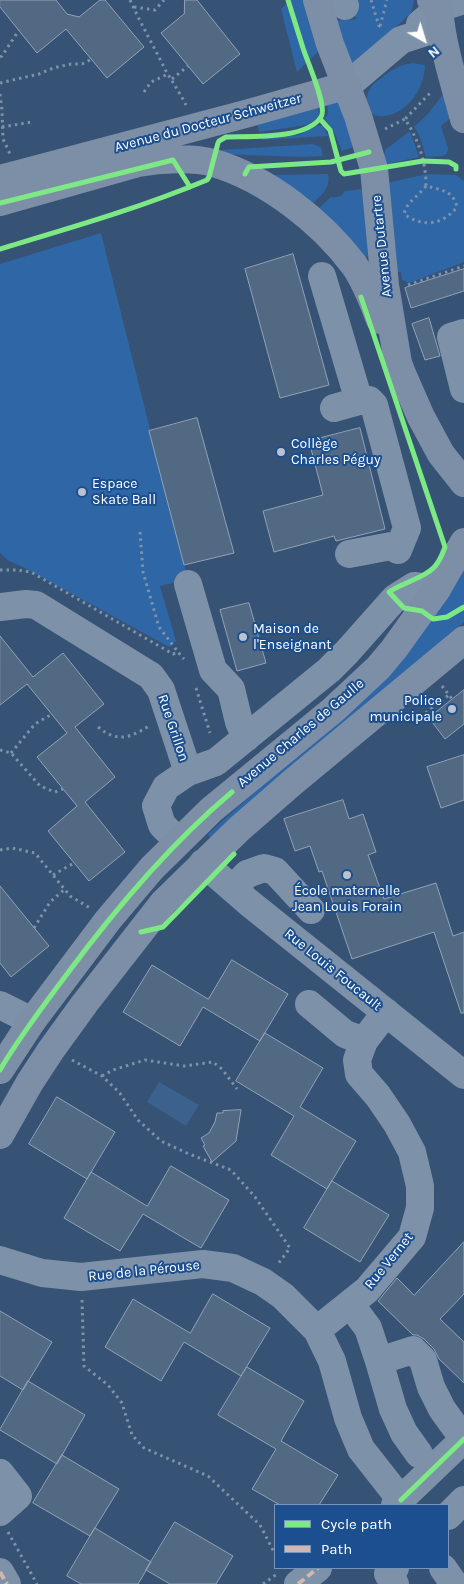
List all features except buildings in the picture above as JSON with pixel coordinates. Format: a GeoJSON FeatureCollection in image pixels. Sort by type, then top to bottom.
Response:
{"type":"FeatureCollection","features":[{"type":"Feature","properties":{"kind":"main road","name":"Avenue Dutartre"},"geometry":{"type":"LineString","coordinates":[[317,0],[330,44],[348,85],[374,169],[385,285],[398,363],[441,454],[464,483]]}},
{"type":"Feature","properties":{"kind":"main road"},"geometry":{"type":"LineString","coordinates":[[443,7],[450,68],[464,119]]}},
{"type":"Feature","properties":{"kind":"main road","name":"Avenue du Docteur Schweitzer"},"geometry":{"type":"LineString","coordinates":[[7,169],[249,114],[348,85]]}},
{"type":"Feature","properties":{"kind":"main road","name":"Avenue du Docteur Schweitzer"},"geometry":{"type":"LineString","coordinates":[[0,202],[138,163],[156,160],[198,160],[245,174],[264,184],[307,216],[335,243],[354,266],[364,283],[398,363]]}},
{"type":"Feature","properties":{"kind":"main road","name":"Avenue Charles de Gaulle"},"geometry":{"type":"LineString","coordinates":[[0,1070],[32,1021],[108,920],[152,868],[211,810],[333,710],[378,668],[394,648],[426,588],[464,542]]}},
{"type":"Feature","properties":{"kind":"main road"},"geometry":{"type":"LineString","coordinates":[[0,1135],[30,1082],[51,1050],[163,903],[203,863],[293,782],[464,640]]}},
{"type":"Feature","properties":{"kind":"main road"},"geometry":{"type":"LineString","coordinates":[[178,842],[203,863]]}},
{"type":"Feature","properties":{"kind":"street","name":"Avenue du Docteur Schweitzer"},"geometry":{"type":"LineString","coordinates":[[348,85],[385,33],[443,7]]}},
{"type":"Feature","properties":{"kind":"street"},"geometry":{"type":"LineString","coordinates":[[322,276],[346,404],[369,400],[374,405],[407,528],[398,550]]}},
{"type":"Feature","properties":{"kind":"street"},"geometry":{"type":"LineString","coordinates":[[464,333],[451,337],[464,389]]}},
{"type":"Feature","properties":{"kind":"street"},"geometry":{"type":"LineString","coordinates":[[188,772],[216,762],[246,738],[293,685],[329,670],[395,598],[426,588],[398,550],[391,546],[349,554]]}},
{"type":"Feature","properties":{"kind":"street"},"geometry":{"type":"LineString","coordinates":[[188,584],[213,670],[231,689],[239,722],[246,738]]}},
{"type":"Feature","properties":{"kind":"street","name":"Rue Grillon"},"geometry":{"type":"LineString","coordinates":[[0,606],[36,605],[151,676],[161,690],[188,772],[166,786],[156,806],[162,825],[178,842]]}},
{"type":"Feature","properties":{"kind":"street","name":"Rue Louis Foucault"},"geometry":{"type":"LineString","coordinates":[[203,863],[464,1075]]}},
{"type":"Feature","properties":{"kind":"street"},"geometry":{"type":"LineString","coordinates":[[233,889],[247,874],[264,868],[275,871],[311,910]]}},
{"type":"Feature","properties":{"kind":"street"},"geometry":{"type":"LineString","coordinates":[[309,1004],[345,1034],[364,1040]]}},
{"type":"Feature","properties":{"kind":"street"},"geometry":{"type":"LineString","coordinates":[[0,1005],[32,1021]]}},
{"type":"Feature","properties":{"kind":"street","name":"Rue Vernet"},"geometry":{"type":"LineString","coordinates":[[317,1330],[367,1290],[412,1237],[420,1208],[420,1186],[412,1152],[397,1124],[378,1096],[359,1074],[357,1060],[364,1040],[386,1012]]}},
{"type":"Feature","properties":{"kind":"street","name":"Rue de la Pérouse"},"geometry":{"type":"LineString","coordinates":[[0,1260],[42,1273],[80,1277],[203,1264],[233,1268],[263,1282],[284,1296],[317,1330],[332,1361],[348,1418],[361,1449],[398,1503]]}},
{"type":"Feature","properties":{"kind":"street"},"geometry":{"type":"LineString","coordinates":[[350,1304],[368,1328],[393,1409],[404,1433],[419,1454]]}},
{"type":"Feature","properties":{"kind":"street"},"geometry":{"type":"LineString","coordinates":[[379,1361],[413,1350],[423,1360],[442,1409],[459,1433],[398,1503]]}},
{"type":"Feature","properties":{"kind":"street"},"geometry":{"type":"LineString","coordinates":[[0,1474],[18,1496],[2,1519]]}},
{"type":"Feature","properties":{"kind":"street"},"geometry":{"type":"LineString","coordinates":[[449,1515],[464,1500]]}},
{"type":"Feature","properties":{"kind":"street"},"geometry":{"type":"LineString","coordinates":[[298,1584],[317,1569]]}},
{"type":"Feature","properties":{"kind":"street"},"geometry":{"type":"LineString","coordinates":[[394,1569],[388,1574],[395,1584]]}},
{"type":"Feature","properties":{"kind":"street"},"geometry":{"type":"LineString","coordinates":[[444,1569],[454,1584]]}},
{"type":"Feature","properties":{"kind":"street"},"geometry":{"type":"LineString","coordinates":[[0,1572],[6,1584]]}},
{"type":"Feature","properties":{"kind":"path"},"geometry":{"type":"LineString","coordinates":[[130,0],[140,23],[168,74],[180,91],[186,107]]}},
{"type":"Feature","properties":{"kind":"path"},"geometry":{"type":"LineString","coordinates":[[134,7],[155,10],[164,0]]}},
{"type":"Feature","properties":{"kind":"path"},"geometry":{"type":"LineString","coordinates":[[371,0],[385,33]]}},
{"type":"Feature","properties":{"kind":"path"},"geometry":{"type":"LineString","coordinates":[[385,33],[387,0]]}},
{"type":"Feature","properties":{"kind":"path"},"geometry":{"type":"LineString","coordinates":[[0,57],[19,30]]}},
{"type":"Feature","properties":{"kind":"path"},"geometry":{"type":"LineString","coordinates":[[0,83],[39,74],[53,68],[71,64],[82,64],[90,60]]}},
{"type":"Feature","properties":{"kind":"path"},"geometry":{"type":"LineString","coordinates":[[172,79],[188,66]]}},
{"type":"Feature","properties":{"kind":"path"},"geometry":{"type":"LineString","coordinates":[[144,92],[152,82],[168,74]]}},
{"type":"Feature","properties":{"kind":"path"},"geometry":{"type":"LineString","coordinates":[[383,130],[404,119],[436,87]]}},
{"type":"Feature","properties":{"kind":"path"},"geometry":{"type":"LineString","coordinates":[[0,94],[7,169]]}},
{"type":"Feature","properties":{"kind":"path"},"geometry":{"type":"LineString","coordinates":[[404,119],[417,140],[421,162],[426,171],[426,186],[406,206],[404,214],[414,221],[426,224],[442,221],[457,207],[455,199],[446,191],[426,186]]}},
{"type":"Feature","properties":{"kind":"path"},"geometry":{"type":"LineString","coordinates":[[2,127],[32,122]]}},
{"type":"Feature","properties":{"kind":"path"},"geometry":{"type":"LineString","coordinates":[[421,162],[432,161]]}},
{"type":"Feature","properties":{"kind":"path"},"geometry":{"type":"LineString","coordinates":[[385,285],[394,283],[404,286],[464,266]]}},
{"type":"Feature","properties":{"kind":"path"},"geometry":{"type":"LineString","coordinates":[[140,532],[143,572],[159,627],[178,652]]}},
{"type":"Feature","properties":{"kind":"path"},"geometry":{"type":"LineString","coordinates":[[445,690],[452,699]]}},
{"type":"Feature","properties":{"kind":"path"},"geometry":{"type":"LineString","coordinates":[[400,721],[423,715],[449,695]]}},
{"type":"Feature","properties":{"kind":"path"},"geometry":{"type":"LineString","coordinates":[[11,753],[35,724],[52,714]]}},
{"type":"Feature","properties":{"kind":"path"},"geometry":{"type":"LineString","coordinates":[[98,727],[107,734],[118,738],[129,736],[153,724],[171,720]]}},
{"type":"Feature","properties":{"kind":"path"},"geometry":{"type":"LineString","coordinates":[[0,750],[11,753],[40,786],[55,792],[63,789]]}},
{"type":"Feature","properties":{"kind":"path"},"geometry":{"type":"LineString","coordinates":[[0,843],[1,850],[12,848],[34,853],[70,896],[92,910]]}},
{"type":"Feature","properties":{"kind":"path"},"geometry":{"type":"LineString","coordinates":[[53,875],[74,863]]}},
{"type":"Feature","properties":{"kind":"path"},"geometry":{"type":"LineString","coordinates":[[34,928],[50,902],[65,889]]}},
{"type":"Feature","properties":{"kind":"path"},"geometry":{"type":"LineString","coordinates":[[69,1059],[102,1076],[119,1092],[138,1120],[161,1141],[231,1170],[255,1197],[290,1248],[263,1282]]}},
{"type":"Feature","properties":{"kind":"path"},"geometry":{"type":"LineString","coordinates":[[102,1076],[113,1070],[144,1060],[184,1066],[213,1062],[222,1069],[237,1089]]}},
{"type":"Feature","properties":{"kind":"path"},"geometry":{"type":"LineString","coordinates":[[80,1277],[84,1366],[108,1385],[122,1402],[132,1435],[144,1448],[208,1476],[260,1525],[274,1552]]}},
{"type":"Feature","properties":{"kind":"path"},"geometry":{"type":"LineString","coordinates":[[2,1519],[37,1584]]}},
{"type":"Feature","properties":{"kind":"shaded area"},"geometry":{"type":"Polygon","coordinates":[[[290,0],[311,0],[324,46],[297,72],[281,9],[290,0]]]}},
{"type":"Feature","properties":{"kind":"shaded area"},"geometry":{"type":"Polygon","coordinates":[[[352,0],[414,1],[411,13],[351,68],[331,21],[356,19],[352,0]]]}},
{"type":"Feature","properties":{"kind":"shaded area"},"geometry":{"type":"Polygon","coordinates":[[[413,63],[425,65],[419,90],[414,97],[394,114],[378,116],[372,114],[366,99],[371,87],[393,70],[402,65],[413,63]]]}},
{"type":"Feature","properties":{"kind":"shaded area"},"geometry":{"type":"Polygon","coordinates":[[[444,93],[453,116],[441,126],[448,148],[447,154],[426,157],[419,135],[414,127],[427,115],[444,93]]]}},
{"type":"Feature","properties":{"kind":"shaded area"},"geometry":{"type":"Polygon","coordinates":[[[339,97],[357,146],[342,151],[333,130],[324,119],[328,114],[327,100],[339,97]]]}},
{"type":"Feature","properties":{"kind":"shaded area"},"geometry":{"type":"Polygon","coordinates":[[[317,103],[319,117],[307,125],[259,132],[256,120],[317,103]]]}},
{"type":"Feature","properties":{"kind":"shaded area"},"geometry":{"type":"Polygon","coordinates":[[[317,125],[323,126],[328,136],[262,140],[262,138],[299,135],[317,125]]]}},
{"type":"Feature","properties":{"kind":"shaded area"},"geometry":{"type":"Polygon","coordinates":[[[410,131],[419,157],[383,165],[385,150],[410,131]]]}},
{"type":"Feature","properties":{"kind":"shaded area"},"geometry":{"type":"Polygon","coordinates":[[[313,144],[321,147],[323,156],[221,154],[221,150],[313,144]]]}},
{"type":"Feature","properties":{"kind":"shaded area"},"geometry":{"type":"Polygon","coordinates":[[[328,174],[327,187],[313,203],[272,177],[274,175],[328,174]]]}},
{"type":"Feature","properties":{"kind":"shaded area"},"geometry":{"type":"Polygon","coordinates":[[[426,174],[456,175],[464,181],[464,262],[409,283],[402,280],[401,272],[391,272],[383,184],[426,174]]]}},
{"type":"Feature","properties":{"kind":"shaded area"},"geometry":{"type":"Polygon","coordinates":[[[364,189],[368,256],[366,258],[350,238],[319,208],[331,197],[339,197],[345,191],[364,189]]]}},
{"type":"Feature","properties":{"kind":"shaded area","name":"Espace Skate Ball"},"geometry":{"type":"Polygon","coordinates":[[[101,233],[189,579],[160,586],[176,641],[169,647],[9,561],[0,553],[0,264],[101,233]]]}},
{"type":"Feature","properties":{"kind":"shaded area"},"geometry":{"type":"Polygon","coordinates":[[[464,559],[464,622],[210,838],[208,834],[343,712],[464,559]]]}},
{"type":"Feature","properties":{"kind":"shaded area"},"geometry":{"type":"Polygon","coordinates":[[[159,1082],[199,1105],[186,1126],[147,1102],[159,1082]]]}},
{"type":"Feature","properties":{"kind":"marked path"},"geometry":{"type":"LineString","coordinates":[[298,1584],[317,1569]]}},
{"type":"Feature","properties":{"kind":"marked path"},"geometry":{"type":"LineString","coordinates":[[0,1572],[7,1584]]}},
{"type":"Feature","properties":{"kind":"cycle path"},"geometry":{"type":"LineString","coordinates":[[0,249],[131,209],[207,180],[218,143],[226,137],[291,133],[303,130],[314,124],[321,117],[322,104],[288,0]]}},
{"type":"Feature","properties":{"kind":"cycle path"},"geometry":{"type":"LineString","coordinates":[[320,119],[330,130],[341,171],[344,174],[423,161],[449,162],[456,166],[456,169]]}},
{"type":"Feature","properties":{"kind":"cycle path"},"geometry":{"type":"LineString","coordinates":[[245,174],[249,167],[331,162],[369,152]]}},
{"type":"Feature","properties":{"kind":"cycle path"},"geometry":{"type":"LineString","coordinates":[[0,203],[173,160],[190,187]]}},
{"type":"Feature","properties":{"kind":"cycle path"},"geometry":{"type":"LineString","coordinates":[[361,297],[445,547],[439,560],[429,572],[389,592],[404,608],[422,611],[433,619],[447,617],[464,607]]}},
{"type":"Feature","properties":{"kind":"cycle path"},"geometry":{"type":"LineString","coordinates":[[0,1070],[41,1009],[124,901],[165,855],[232,792]]}},
{"type":"Feature","properties":{"kind":"cycle path"},"geometry":{"type":"LineString","coordinates":[[141,932],[163,927],[234,854]]}},
{"type":"Feature","properties":{"kind":"cycle path"},"geometry":{"type":"LineString","coordinates":[[401,1500],[464,1439]]}},
{"type":"Feature","properties":{"kind":"place","name":"Collège Charles Péguy"},"geometry":{"type":"Point","coordinates":[281,452]}},
{"type":"Feature","properties":{"kind":"place","name":"Espace Skate Ball"},"geometry":{"type":"Point","coordinates":[82,492]}},
{"type":"Feature","properties":{"kind":"place","name":"Maison de l'Enseignant"},"geometry":{"type":"Point","coordinates":[243,637]}},
{"type":"Feature","properties":{"kind":"place","name":"Police municipale"},"geometry":{"type":"Point","coordinates":[452,709]}},
{"type":"Feature","properties":{"kind":"place","name":"École maternelle Jean Louis Forain"},"geometry":{"type":"Point","coordinates":[347,875]}}]}
